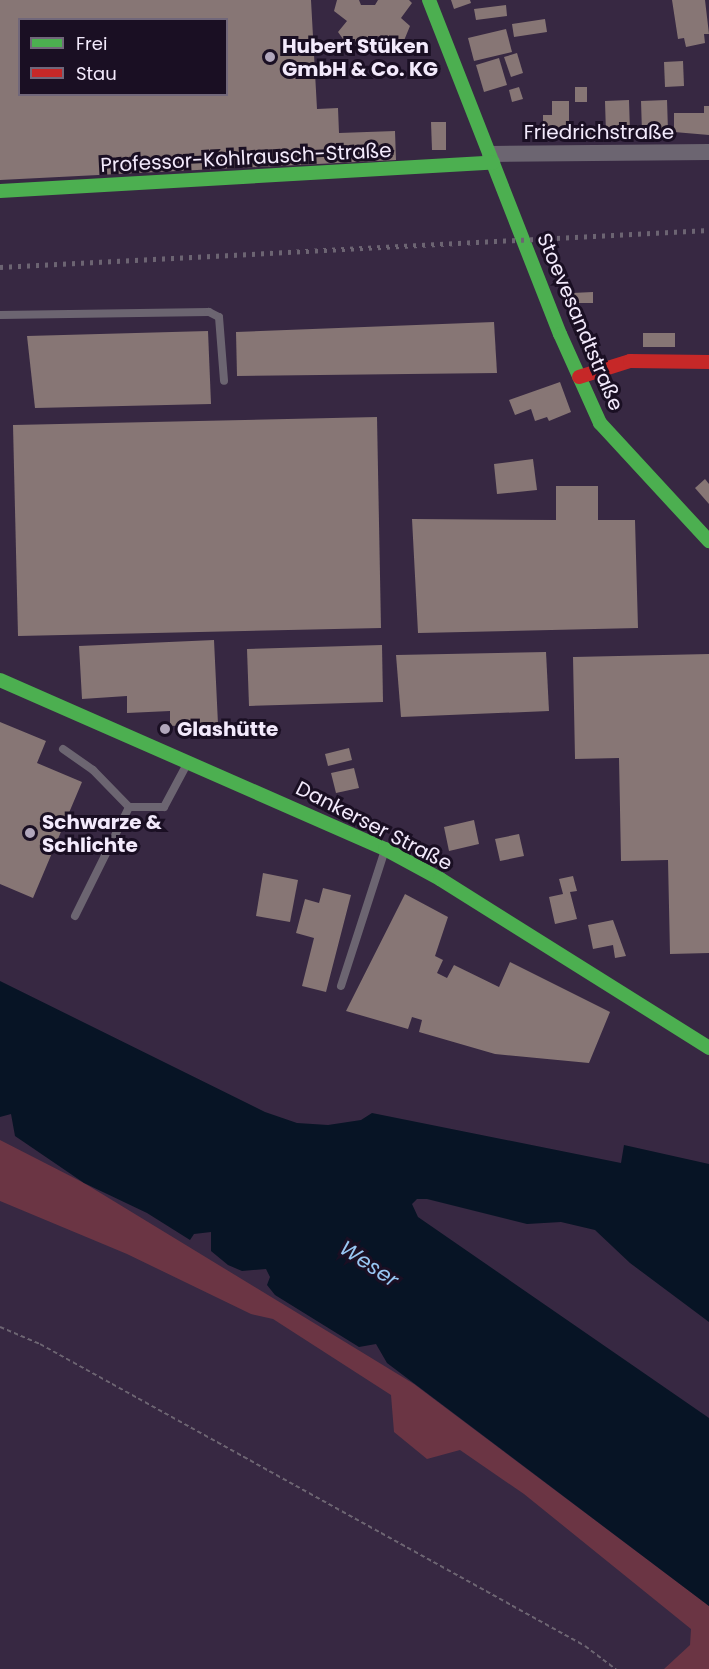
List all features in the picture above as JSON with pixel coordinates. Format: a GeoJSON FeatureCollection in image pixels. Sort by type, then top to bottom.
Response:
{"type":"FeatureCollection","features":[{"type":"Feature","properties":{"kind":"street","name":"Stoevesandtstraße"},"geometry":{"type":"LineString","coordinates":[[429,0],[579,377],[600,423],[709,541]]}},
{"type":"Feature","properties":{"kind":"street","name":"Friedrichstraße"},"geometry":{"type":"LineString","coordinates":[[492,159],[709,152]]}},
{"type":"Feature","properties":{"kind":"street","name":"Professor-Kohlrausch-Straße"},"geometry":{"type":"LineString","coordinates":[[0,191],[492,159]]}},
{"type":"Feature","properties":{"kind":"street"},"geometry":{"type":"LineString","coordinates":[[579,377],[630,361],[709,362]]}},
{"type":"Feature","properties":{"kind":"street","name":"Dankerser Straße"},"geometry":{"type":"LineString","coordinates":[[0,680],[385,849],[440,879],[709,1048]]}},
{"type":"Feature","properties":{"kind":"lane"},"geometry":{"type":"LineString","coordinates":[[0,315],[209,312],[219,317],[224,381]]}},
{"type":"Feature","properties":{"kind":"lane"},"geometry":{"type":"LineString","coordinates":[[63,749],[93,770],[129,807],[164,807],[188,761]]}},
{"type":"Feature","properties":{"kind":"lane"},"geometry":{"type":"LineString","coordinates":[[75,916],[129,807]]}},
{"type":"Feature","properties":{"kind":"lane"},"geometry":{"type":"LineString","coordinates":[[340,986],[385,849]]}},
{"type":"Feature","properties":{"kind":"path"},"geometry":{"type":"LineString","coordinates":[[0,1327],[40,1344],[585,1646],[616,1669]]}},
{"type":"Feature","properties":{"kind":"shaded area"},"geometry":{"type":"Polygon","coordinates":[[[0,1140],[84,1183],[414,1384],[709,1606],[709,1669],[664,1669],[690,1645],[691,1629],[524,1494],[460,1450],[427,1459],[394,1432],[391,1395],[273,1319],[251,1314],[127,1254],[0,1201],[0,1140]]]}},
{"type":"Feature","properties":{"kind":"water","name":"Weser"},"geometry":{"type":"Polygon","coordinates":[[[0,981],[265,1112],[297,1123],[328,1125],[361,1120],[372,1113],[621,1163],[624,1145],[709,1164],[709,1322],[630,1263],[595,1230],[561,1222],[527,1224],[427,1199],[417,1199],[412,1204],[418,1217],[709,1418],[709,1606],[387,1363],[376,1344],[359,1347],[275,1295],[267,1285],[270,1277],[266,1269],[242,1271],[228,1265],[211,1251],[211,1232],[194,1234],[190,1240],[147,1213],[84,1183],[15,1136],[11,1114],[0,1117],[0,981]]]}},
{"type":"Feature","properties":{"kind":"building","name":"Hubert Stüken GmbH & Co. KG"},"geometry":{"type":"Polygon","coordinates":[[[0,0],[311,0],[317,109],[338,108],[339,133],[395,131],[396,160],[0,180],[0,0]]]}},
{"type":"Feature","properties":{"kind":"building"},"geometry":{"type":"Polygon","coordinates":[[[337,0],[359,0],[361,5],[375,5],[378,0],[409,0],[412,3],[401,18],[410,26],[403,43],[393,44],[384,37],[370,36],[364,45],[348,46],[338,32],[347,21],[334,11],[337,0]]]}},
{"type":"Feature","properties":{"kind":"building"},"geometry":{"type":"Polygon","coordinates":[[[451,0],[470,0],[471,3],[454,9],[451,0]]]}},
{"type":"Feature","properties":{"kind":"building"},"geometry":{"type":"Polygon","coordinates":[[[672,0],[705,0],[709,34],[704,34],[705,43],[686,47],[684,38],[678,39],[672,0]]]}},
{"type":"Feature","properties":{"kind":"building"},"geometry":{"type":"Polygon","coordinates":[[[506,5],[507,16],[476,20],[474,9],[506,5]]]}},
{"type":"Feature","properties":{"kind":"building"},"geometry":{"type":"Polygon","coordinates":[[[545,19],[547,32],[514,37],[512,24],[545,19]]]}},
{"type":"Feature","properties":{"kind":"building"},"geometry":{"type":"Polygon","coordinates":[[[506,29],[512,52],[474,61],[468,38],[506,29]]]}},
{"type":"Feature","properties":{"kind":"building"},"geometry":{"type":"Polygon","coordinates":[[[517,53],[523,73],[511,77],[504,57],[517,53]]]}},
{"type":"Feature","properties":{"kind":"building"},"geometry":{"type":"Polygon","coordinates":[[[499,58],[507,85],[484,92],[476,65],[499,58]]]}},
{"type":"Feature","properties":{"kind":"building"},"geometry":{"type":"Polygon","coordinates":[[[683,61],[684,86],[665,87],[664,62],[683,61]]]}},
{"type":"Feature","properties":{"kind":"building"},"geometry":{"type":"Polygon","coordinates":[[[519,87],[523,99],[512,102],[509,90],[519,87]]]}},
{"type":"Feature","properties":{"kind":"building"},"geometry":{"type":"Polygon","coordinates":[[[575,87],[587,87],[587,102],[575,102],[575,87]]]}},
{"type":"Feature","properties":{"kind":"building"},"geometry":{"type":"Polygon","coordinates":[[[629,100],[630,133],[606,134],[605,101],[629,100]]]}},
{"type":"Feature","properties":{"kind":"building"},"geometry":{"type":"Polygon","coordinates":[[[667,100],[668,132],[642,133],[641,101],[667,100]]]}},
{"type":"Feature","properties":{"kind":"building"},"geometry":{"type":"Polygon","coordinates":[[[552,101],[569,101],[569,133],[543,133],[543,115],[552,115],[552,101]]]}},
{"type":"Feature","properties":{"kind":"building"},"geometry":{"type":"Polygon","coordinates":[[[704,106],[709,106],[709,135],[674,132],[674,113],[704,113],[704,106]]]}},
{"type":"Feature","properties":{"kind":"building"},"geometry":{"type":"Polygon","coordinates":[[[431,122],[446,122],[446,150],[432,150],[431,122]]]}},
{"type":"Feature","properties":{"kind":"building"},"geometry":{"type":"Polygon","coordinates":[[[583,128],[600,128],[600,138],[583,138],[583,128]]]}},
{"type":"Feature","properties":{"kind":"building"},"geometry":{"type":"Polygon","coordinates":[[[593,292],[593,303],[572,303],[572,293],[593,292]]]}},
{"type":"Feature","properties":{"kind":"building"},"geometry":{"type":"Polygon","coordinates":[[[494,322],[497,373],[237,376],[236,332],[494,322]]]}},
{"type":"Feature","properties":{"kind":"building"},"geometry":{"type":"Polygon","coordinates":[[[208,331],[211,404],[35,408],[27,336],[208,331]]]}},
{"type":"Feature","properties":{"kind":"building"},"geometry":{"type":"Polygon","coordinates":[[[643,333],[675,333],[675,347],[643,347],[643,333]]]}},
{"type":"Feature","properties":{"kind":"building"},"geometry":{"type":"Polygon","coordinates":[[[560,382],[571,412],[549,421],[547,417],[535,421],[531,409],[515,415],[509,400],[560,382]]]}},
{"type":"Feature","properties":{"kind":"building"},"geometry":{"type":"Polygon","coordinates":[[[377,417],[381,628],[18,636],[13,425],[377,417]]]}},
{"type":"Feature","properties":{"kind":"building"},"geometry":{"type":"Polygon","coordinates":[[[533,459],[537,490],[497,494],[494,464],[533,459]]]}},
{"type":"Feature","properties":{"kind":"building"},"geometry":{"type":"Polygon","coordinates":[[[705,479],[709,484],[709,504],[695,488],[705,479]]]}},
{"type":"Feature","properties":{"kind":"building"},"geometry":{"type":"Polygon","coordinates":[[[556,486],[598,486],[598,520],[635,520],[638,628],[418,633],[412,519],[556,520],[556,486]]]}},
{"type":"Feature","properties":{"kind":"building"},"geometry":{"type":"Polygon","coordinates":[[[214,640],[218,724],[170,726],[170,711],[127,713],[127,696],[82,699],[79,646],[214,640]]]}},
{"type":"Feature","properties":{"kind":"building"},"geometry":{"type":"Polygon","coordinates":[[[382,645],[383,702],[249,706],[247,649],[382,645]]]}},
{"type":"Feature","properties":{"kind":"building"},"geometry":{"type":"Polygon","coordinates":[[[546,652],[549,711],[401,717],[396,655],[546,652]]]}},
{"type":"Feature","properties":{"kind":"building"},"geometry":{"type":"Polygon","coordinates":[[[709,654],[709,953],[670,954],[668,860],[621,861],[619,758],[575,759],[573,657],[709,654]]]}},
{"type":"Feature","properties":{"kind":"building","name":"Schwarze & Schlichte"},"geometry":{"type":"Polygon","coordinates":[[[0,722],[46,741],[37,763],[82,782],[33,898],[0,884],[0,722]]]}},
{"type":"Feature","properties":{"kind":"building"},"geometry":{"type":"Polygon","coordinates":[[[349,748],[352,760],[328,766],[325,754],[349,748]]]}},
{"type":"Feature","properties":{"kind":"building"},"geometry":{"type":"Polygon","coordinates":[[[354,768],[359,788],[336,793],[331,773],[354,768]]]}},
{"type":"Feature","properties":{"kind":"building"},"geometry":{"type":"Polygon","coordinates":[[[474,820],[479,844],[449,851],[444,827],[474,820]]]}},
{"type":"Feature","properties":{"kind":"building"},"geometry":{"type":"Polygon","coordinates":[[[519,834],[524,856],[500,861],[495,839],[519,834]]]}},
{"type":"Feature","properties":{"kind":"building"},"geometry":{"type":"Polygon","coordinates":[[[263,873],[298,880],[290,922],[256,916],[263,873]]]}},
{"type":"Feature","properties":{"kind":"building"},"geometry":{"type":"Polygon","coordinates":[[[573,876],[577,891],[570,892],[577,919],[555,924],[549,897],[563,894],[559,879],[573,876]]]}},
{"type":"Feature","properties":{"kind":"building"},"geometry":{"type":"Polygon","coordinates":[[[323,888],[351,895],[326,992],[302,986],[314,938],[296,933],[305,899],[319,903],[323,888]]]}},
{"type":"Feature","properties":{"kind":"building"},"geometry":{"type":"Polygon","coordinates":[[[405,894],[448,917],[435,956],[443,960],[437,973],[447,978],[454,965],[499,987],[510,962],[610,1012],[589,1063],[495,1054],[419,1032],[422,1020],[412,1017],[408,1029],[346,1011],[405,894]]]}},
{"type":"Feature","properties":{"kind":"building"},"geometry":{"type":"Polygon","coordinates":[[[613,920],[626,956],[615,958],[613,945],[593,949],[588,925],[613,920]]]}},
{"type":"Feature","properties":{"kind":"railway"},"geometry":{"type":"LineString","coordinates":[[0,267],[709,230]]}},
{"type":"Feature","properties":{"kind":"traffic: fast"},"geometry":{"type":"LineString","coordinates":[[429,0],[560,334],[600,423],[709,541]]}},
{"type":"Feature","properties":{"kind":"traffic: fast"},"geometry":{"type":"LineString","coordinates":[[0,191],[493,163]]}},
{"type":"Feature","properties":{"kind":"traffic: fast"},"geometry":{"type":"LineString","coordinates":[[0,680],[385,849],[440,879],[709,1048]]}},
{"type":"Feature","properties":{"kind":"traffic: jam"},"geometry":{"type":"LineString","coordinates":[[579,377],[630,361],[709,362]]}},
{"type":"Feature","properties":{"kind":"place","name":"Hubert Stüken GmbH & Co. KG"},"geometry":{"type":"Point","coordinates":[270,57]}},
{"type":"Feature","properties":{"kind":"place","name":"Glashütte"},"geometry":{"type":"Point","coordinates":[165,729]}},
{"type":"Feature","properties":{"kind":"place","name":"Schwarze & Schlichte"},"geometry":{"type":"Point","coordinates":[30,833]}}]}
